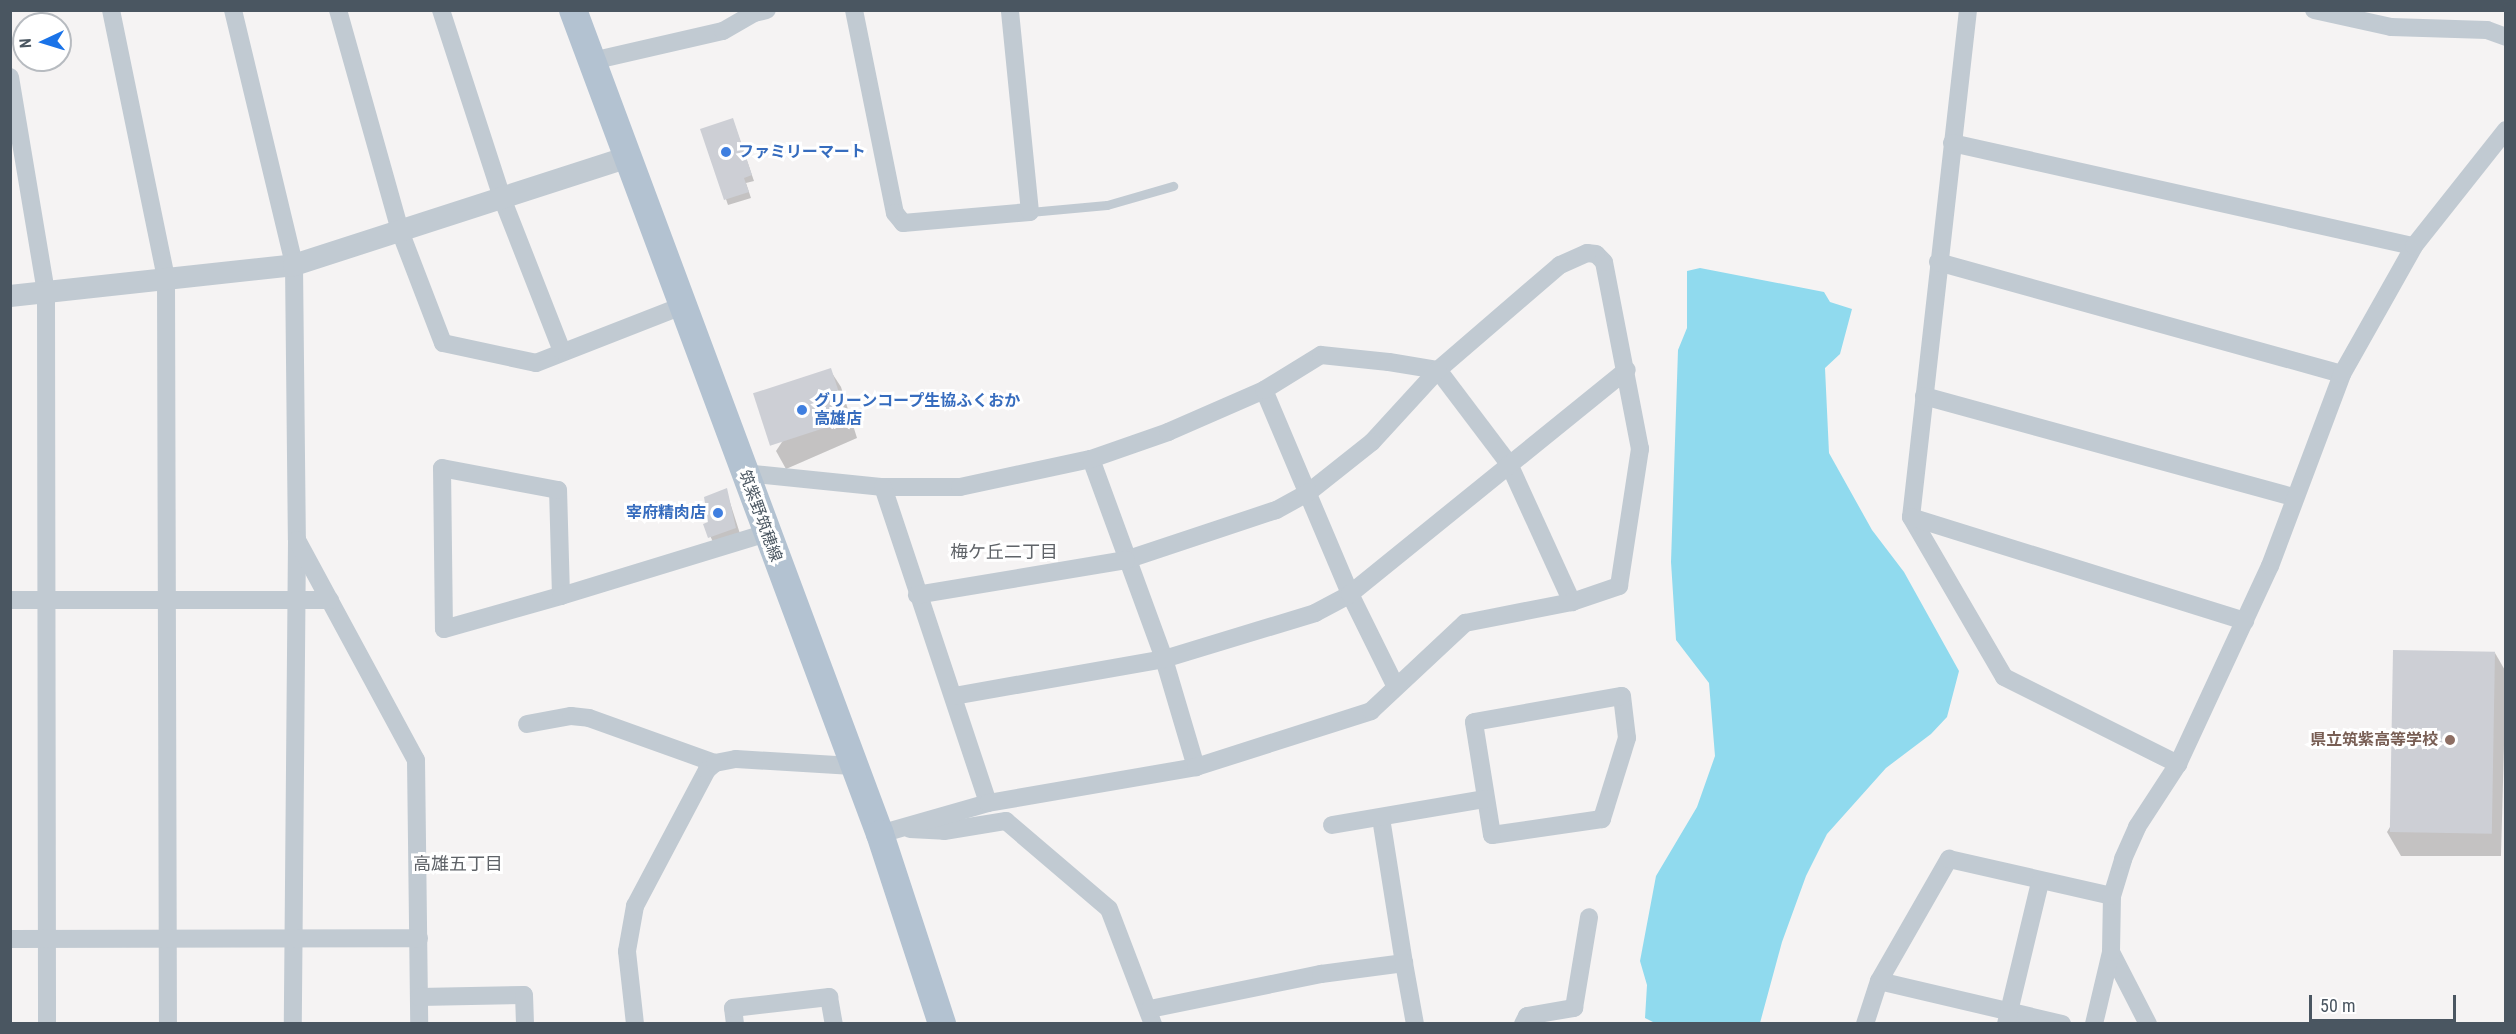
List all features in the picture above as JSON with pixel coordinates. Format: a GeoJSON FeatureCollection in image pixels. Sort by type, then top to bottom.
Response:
{"type":"FeatureCollection","features":[{"type":"Feature","properties":{"kind":"main road","name":"筑紫野筑穂線"},"geometry":{"type":"LineString","coordinates":[[573,10],[853,766],[888,831],[942,1023]]}},
{"type":"Feature","properties":{"kind":"street"},"geometry":{"type":"LineString","coordinates":[[111,10],[166,279],[165,600],[168,1023]]}},
{"type":"Feature","properties":{"kind":"street"},"geometry":{"type":"LineString","coordinates":[[233,10],[294,265],[297,540],[293,1023]]}},
{"type":"Feature","properties":{"kind":"street"},"geometry":{"type":"LineString","coordinates":[[338,10],[400,231],[443,343],[536,363],[682,306]]}},
{"type":"Feature","properties":{"kind":"street"},"geometry":{"type":"LineString","coordinates":[[441,10],[502,198],[562,351]]}},
{"type":"Feature","properties":{"kind":"street"},"geometry":{"type":"LineString","coordinates":[[592,61],[723,31],[754,13],[767,10]]}},
{"type":"Feature","properties":{"kind":"street"},"geometry":{"type":"LineString","coordinates":[[854,10],[895,213],[903,223],[1030,212],[1010,10]]}},
{"type":"Feature","properties":{"kind":"street"},"geometry":{"type":"LineString","coordinates":[[1968,10],[1911,517],[2004,677],[2178,764]]}},
{"type":"Feature","properties":{"kind":"street"},"geometry":{"type":"LineString","coordinates":[[2314,10],[2391,27],[2487,30],[2505,37]]}},
{"type":"Feature","properties":{"kind":"street"},"geometry":{"type":"LineString","coordinates":[[10,77],[46,293],[45,602],[49,939],[47,1023]]}},
{"type":"Feature","properties":{"kind":"street"},"geometry":{"type":"LineString","coordinates":[[2094,1023],[2110,952],[2112,896],[2137,827],[2178,764],[2270,566],[2342,374],[2414,246],[2505,130]]}},
{"type":"Feature","properties":{"kind":"street"},"geometry":{"type":"LineString","coordinates":[[1952,143],[2414,246]]}},
{"type":"Feature","properties":{"kind":"street"},"geometry":{"type":"LineString","coordinates":[[10,296],[294,265],[626,158]]}},
{"type":"Feature","properties":{"kind":"street"},"geometry":{"type":"LineString","coordinates":[[888,831],[988,802],[1196,767],[1371,711],[1395,685],[1466,623],[1572,602],[1619,586],[1640,449],[1627,370],[1604,262],[1596,254],[1587,253],[1560,265],[1438,370],[1372,442],[1309,492],[1267,513],[1126,560],[917,595]]}},
{"type":"Feature","properties":{"kind":"street"},"geometry":{"type":"LineString","coordinates":[[1938,262],[2342,374]]}},
{"type":"Feature","properties":{"kind":"street"},"geometry":{"type":"LineString","coordinates":[[744,473],[883,487],[960,487],[1091,459],[1168,432],[1264,390],[1321,355],[1438,370],[1509,464],[1572,602]]}},
{"type":"Feature","properties":{"kind":"street"},"geometry":{"type":"LineString","coordinates":[[954,696],[1164,659],[1279,627],[1350,594],[1627,370]]}},
{"type":"Feature","properties":{"kind":"street"},"geometry":{"type":"LineString","coordinates":[[1264,390],[1309,492],[1350,594],[1395,685]]}},
{"type":"Feature","properties":{"kind":"street"},"geometry":{"type":"LineString","coordinates":[[1924,396],[2294,497]]}},
{"type":"Feature","properties":{"kind":"street"},"geometry":{"type":"LineString","coordinates":[[1091,459],[1164,659],[1196,767]]}},
{"type":"Feature","properties":{"kind":"street"},"geometry":{"type":"LineString","coordinates":[[561,596],[558,490],[442,468],[444,629],[561,596],[767,533]]}},
{"type":"Feature","properties":{"kind":"street"},"geometry":{"type":"LineString","coordinates":[[883,487],[917,595],[954,696],[988,802]]}},
{"type":"Feature","properties":{"kind":"street"},"geometry":{"type":"LineString","coordinates":[[1911,517],[2245,621]]}},
{"type":"Feature","properties":{"kind":"street"},"geometry":{"type":"LineString","coordinates":[[297,540],[416,760],[418,1023]]}},
{"type":"Feature","properties":{"kind":"street"},"geometry":{"type":"LineString","coordinates":[[10,600],[295,602],[330,600]]}},
{"type":"Feature","properties":{"kind":"street"},"geometry":{"type":"LineString","coordinates":[[1622,696],[1628,738],[1602,819],[1492,835],[1484,799],[1474,722],[1622,696]]}},
{"type":"Feature","properties":{"kind":"street"},"geometry":{"type":"LineString","coordinates":[[527,724],[571,716],[589,718],[715,763],[736,759],[853,766]]}},
{"type":"Feature","properties":{"kind":"street"},"geometry":{"type":"LineString","coordinates":[[635,1023],[627,951],[635,906],[698,783],[715,763]]}},
{"type":"Feature","properties":{"kind":"street"},"geometry":{"type":"LineString","coordinates":[[1332,825],[1484,799]]}},
{"type":"Feature","properties":{"kind":"street"},"geometry":{"type":"LineString","coordinates":[[1381,818],[1415,1023]]}},
{"type":"Feature","properties":{"kind":"street"},"geometry":{"type":"LineString","coordinates":[[888,831],[944,831],[1006,821],[1109,909],[1152,1016],[1321,974],[1404,963]]}},
{"type":"Feature","properties":{"kind":"street"},"geometry":{"type":"LineString","coordinates":[[1865,1023],[1879,981],[1949,859],[2040,882],[2112,896]]}},
{"type":"Feature","properties":{"kind":"street"},"geometry":{"type":"LineString","coordinates":[[2008,1017],[2040,882]]}},
{"type":"Feature","properties":{"kind":"street"},"geometry":{"type":"LineString","coordinates":[[1523,1023],[1527,1016],[1574,1008],[1589,917]]}},
{"type":"Feature","properties":{"kind":"street"},"geometry":{"type":"LineString","coordinates":[[10,939],[419,938]]}},
{"type":"Feature","properties":{"kind":"street"},"geometry":{"type":"LineString","coordinates":[[2110,952],[2148,1023]]}},
{"type":"Feature","properties":{"kind":"street"},"geometry":{"type":"LineString","coordinates":[[1879,981],[2008,1017],[2062,1023]]}},
{"type":"Feature","properties":{"kind":"street"},"geometry":{"type":"LineString","coordinates":[[419,997],[524,995],[525,1023]]}},
{"type":"Feature","properties":{"kind":"street"},"geometry":{"type":"LineString","coordinates":[[735,1023],[733,1008],[829,997],[834,1023]]}},
{"type":"Feature","properties":{"kind":"lane"},"geometry":{"type":"LineString","coordinates":[[1030,212],[1107,205],[1173,186]]}},
{"type":"Feature","properties":{"kind":"water"},"geometry":{"type":"Polygon","coordinates":[[[1700,268],[1824,292],[1830,302],[1852,309],[1840,354],[1825,368],[1829,453],[1872,530],[1904,572],[1959,671],[1947,717],[1931,734],[1886,768],[1827,834],[1806,876],[1782,942],[1760,1023],[1657,1024],[1645,1018],[1647,985],[1640,961],[1656,876],[1697,807],[1715,756],[1709,683],[1676,640],[1671,562],[1678,350],[1687,328],[1687,271],[1700,268]]]}},
{"type":"Feature","properties":{"kind":"building","name":"ファミリーマート"},"geometry":{"type":"Polygon","coordinates":[[[733,118],[752,175],[744,178],[749,192],[724,200],[700,129],[733,118]]]}},
{"type":"Feature","properties":{"kind":"building","name":"グリーンコープ生協ふくおか 高雄店"},"geometry":{"type":"Polygon","coordinates":[[[831,368],[848,420],[770,446],[753,393],[831,368]]]}},
{"type":"Feature","properties":{"kind":"building","name":"宰府精肉店"},"geometry":{"type":"Polygon","coordinates":[[[727,488],[736,528],[708,538],[703,524],[708,522],[704,497],[727,488]]]}},
{"type":"Feature","properties":{"kind":"building"},"geometry":{"type":"Polygon","coordinates":[[[2393,650],[2495,652],[2492,834],[2390,832],[2393,650]]]}},
{"type":"Feature","properties":{"kind":"place","name":"ファミリーマート"},"geometry":{"type":"Point","coordinates":[726,152]}},
{"type":"Feature","properties":{"kind":"place","name":"グリーンコープ生協ふくおか 高雄店"},"geometry":{"type":"Point","coordinates":[802,410]}},
{"type":"Feature","properties":{"kind":"place","name":"宰府精肉店"},"geometry":{"type":"Point","coordinates":[718,513]}},
{"type":"Feature","properties":{"kind":"place","name":"県立筑紫高等学校"},"geometry":{"type":"Point","coordinates":[2450,740]}},
{"type":"Feature","properties":{"kind":"district","name":"梅ケ丘二丁目"},"geometry":{"type":"Point","coordinates":[1004,552]}},
{"type":"Feature","properties":{"kind":"district","name":"高雄五丁目"},"geometry":{"type":"Point","coordinates":[458,864]}}]}
